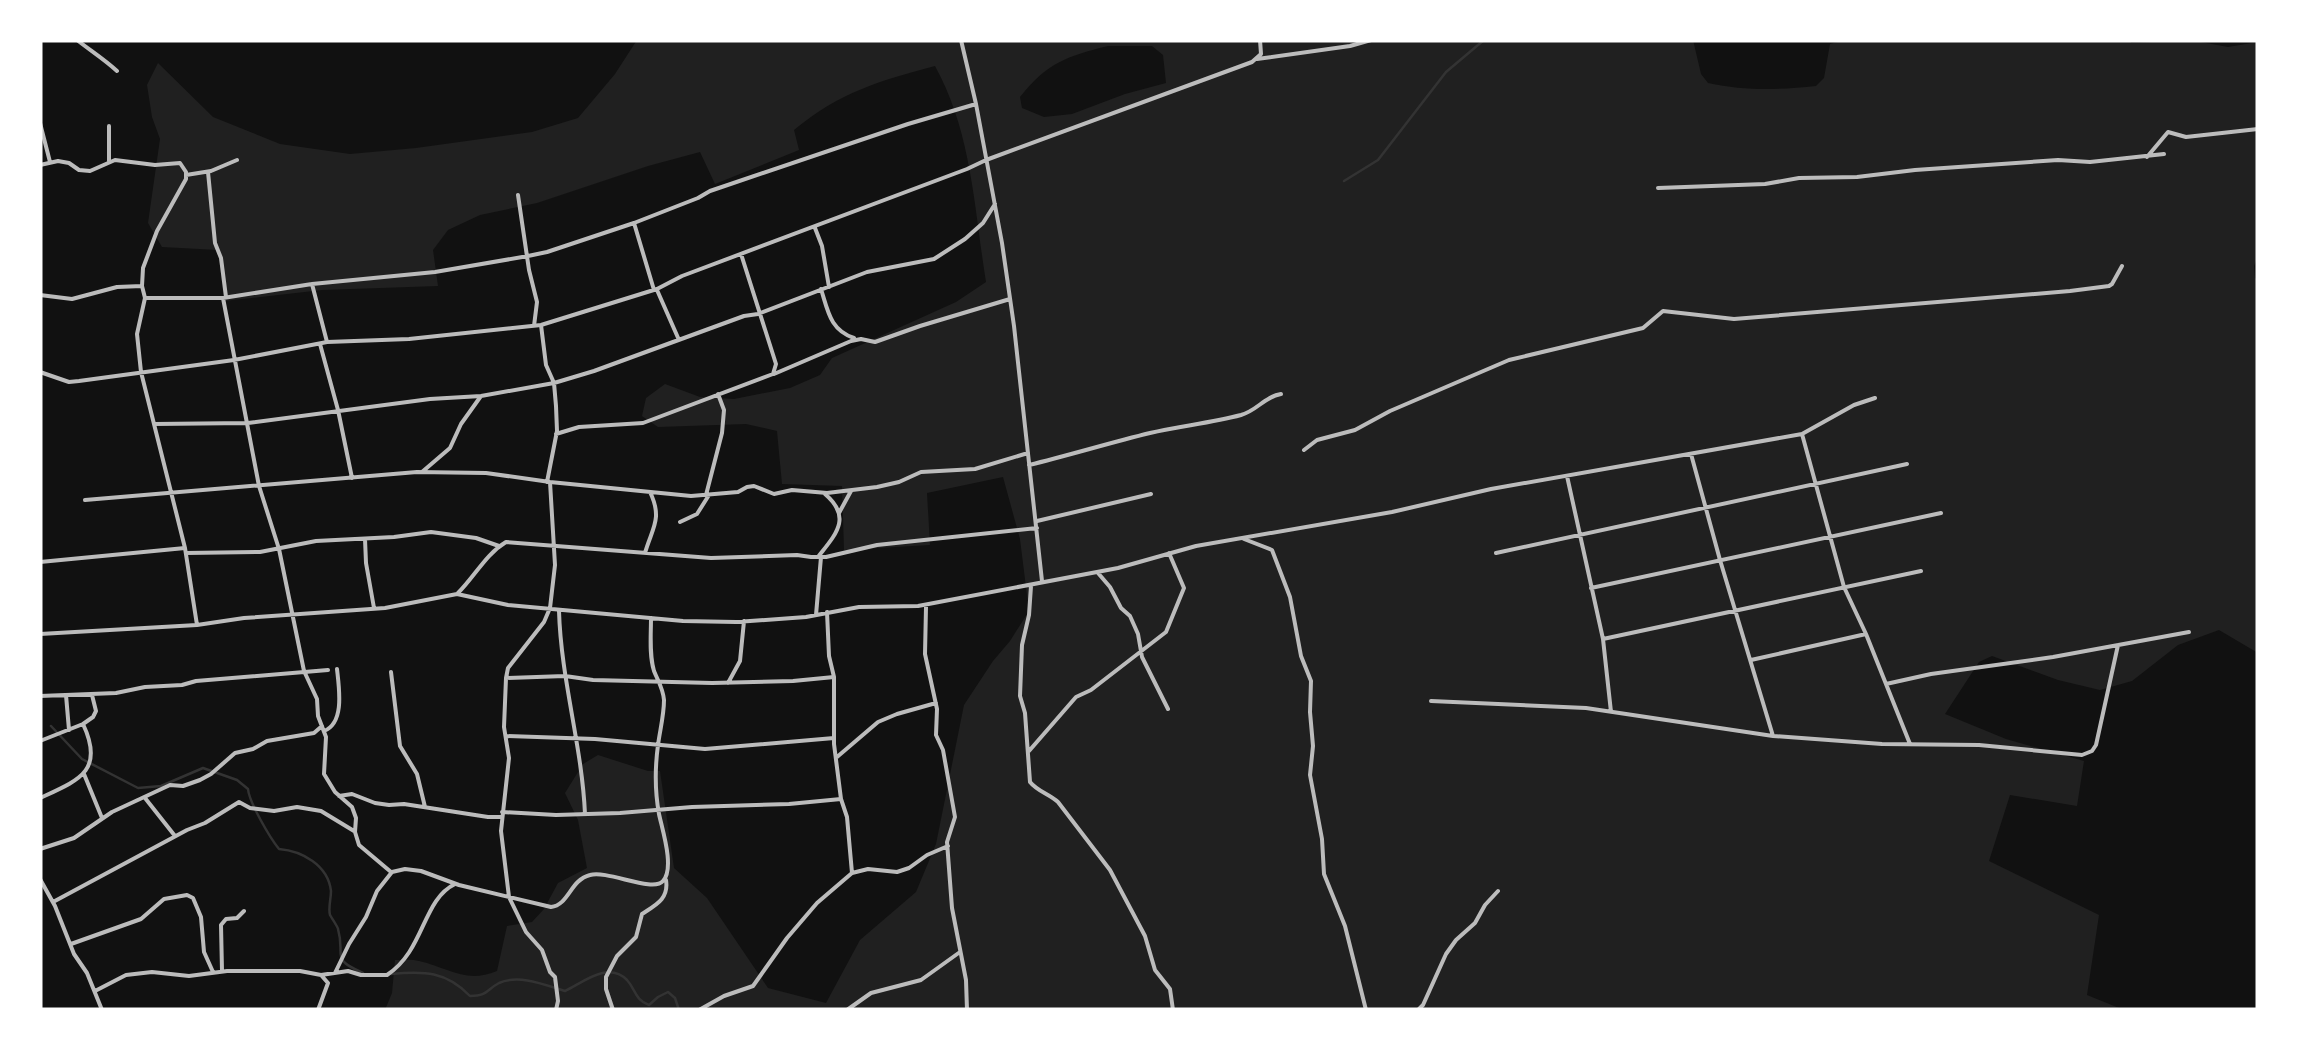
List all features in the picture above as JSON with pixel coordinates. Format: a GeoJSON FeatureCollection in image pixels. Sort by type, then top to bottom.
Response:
{"type":"FeatureCollection","features":[{"type":"Feature","properties":{"kind":"street"},"geometry":{"type":"LineString","coordinates":[[77,40],[116,72]]}},
{"type":"Feature","properties":{"kind":"street"},"geometry":{"type":"LineString","coordinates":[[961,40],[1010,299],[1042,581]]}},
{"type":"Feature","properties":{"kind":"street"},"geometry":{"type":"LineString","coordinates":[[1257,59],[1260,40]]}},
{"type":"Feature","properties":{"kind":"street"},"geometry":{"type":"LineString","coordinates":[[40,372],[69,382],[116,378],[327,342],[408,340],[538,326],[655,290],[682,276],[1257,59],[1372,40]]}},
{"type":"Feature","properties":{"kind":"street"},"geometry":{"type":"LineString","coordinates":[[145,298],[225,297],[435,272],[528,256],[634,223],[710,191],[976,104]]}},
{"type":"Feature","properties":{"kind":"street"},"geometry":{"type":"LineString","coordinates":[[40,123],[50,163]]}},
{"type":"Feature","properties":{"kind":"street"},"geometry":{"type":"LineString","coordinates":[[109,126],[110,161]]}},
{"type":"Feature","properties":{"kind":"street"},"geometry":{"type":"LineString","coordinates":[[2147,157],[2168,132],[2186,137],[2258,129]]}},
{"type":"Feature","properties":{"kind":"street"},"geometry":{"type":"LineString","coordinates":[[1658,188],[1765,184],[1800,178],[2058,160],[2090,162],[2164,154]]}},
{"type":"Feature","properties":{"kind":"street"},"geometry":{"type":"LineString","coordinates":[[186,175],[208,172],[237,160]]}},
{"type":"Feature","properties":{"kind":"street"},"geometry":{"type":"LineString","coordinates":[[40,165],[58,161],[90,170],[110,161],[180,163],[186,172],[143,268],[145,298],[138,334],[141,372],[185,551],[197,625]]}},
{"type":"Feature","properties":{"kind":"street"},"geometry":{"type":"LineString","coordinates":[[208,172],[234,360],[304,670],[317,700],[326,749],[324,774],[327,783],[352,807],[359,846],[392,872]]}},
{"type":"Feature","properties":{"kind":"street"},"geometry":{"type":"LineString","coordinates":[[518,196],[538,326],[546,366],[554,383],[556,434],[548,482],[554,566],[550,608],[544,622],[508,668],[508,758],[501,814],[510,897],[526,932],[542,950],[550,972],[556,977],[556,1010]]}},
{"type":"Feature","properties":{"kind":"street"},"geometry":{"type":"LineString","coordinates":[[154,424],[248,423],[481,396],[578,377],[828,286],[884,268],[934,259],[983,223],[995,204]]}},
{"type":"Feature","properties":{"kind":"street"},"geometry":{"type":"LineString","coordinates":[[634,223],[655,290],[679,340]]}},
{"type":"Feature","properties":{"kind":"street"},"geometry":{"type":"LineString","coordinates":[[814,226],[822,246],[828,286]]}},
{"type":"Feature","properties":{"kind":"street"},"geometry":{"type":"LineString","coordinates":[[740,254],[776,364],[773,374]]}},
{"type":"Feature","properties":{"kind":"street"},"geometry":{"type":"LineString","coordinates":[[1304,450],[1318,440],[1355,430],[1509,360],[1643,328],[1664,311],[1734,318],[2070,291],[2109,286],[2122,266]]}},
{"type":"Feature","properties":{"kind":"street"},"geometry":{"type":"LineString","coordinates":[[312,284],[327,342]]}},
{"type":"Feature","properties":{"kind":"street"},"geometry":{"type":"LineString","coordinates":[[40,296],[72,299],[142,286]]}},
{"type":"Feature","properties":{"kind":"street"},"geometry":{"type":"LineString","coordinates":[[821,289],[834,328],[858,340],[876,342],[1010,299]]}},
{"type":"Feature","properties":{"kind":"street"},"geometry":{"type":"LineString","coordinates":[[556,434],[579,428],[643,423],[858,340]]}},
{"type":"Feature","properties":{"kind":"street"},"geometry":{"type":"LineString","coordinates":[[320,344],[352,478]]}},
{"type":"Feature","properties":{"kind":"street"},"geometry":{"type":"LineString","coordinates":[[680,522],[697,514],[708,495],[722,433],[724,410],[718,394]]}},
{"type":"Feature","properties":{"kind":"street"},"geometry":{"type":"LineString","coordinates":[[1030,465],[1247,413],[1270,396],[1281,394]]}},
{"type":"Feature","properties":{"kind":"street"},"geometry":{"type":"LineString","coordinates":[[422,472],[450,448],[481,396]]}},
{"type":"Feature","properties":{"kind":"street"},"geometry":{"type":"LineString","coordinates":[[40,634],[197,625],[409,604],[458,594],[508,605],[683,621],[744,621],[859,607],[927,605],[1491,489],[1802,434],[1854,405],[1875,398]]}},
{"type":"Feature","properties":{"kind":"street"},"geometry":{"type":"LineString","coordinates":[[1802,434],[1844,587],[1910,744]]}},
{"type":"Feature","properties":{"kind":"street"},"geometry":{"type":"LineString","coordinates":[[84,500],[422,472],[486,473],[650,492],[708,495],[754,486],[774,494],[792,490],[824,493],[898,482],[921,472],[975,469],[1028,453]]}},
{"type":"Feature","properties":{"kind":"street"},"geometry":{"type":"LineString","coordinates":[[1691,454],[1773,736]]}},
{"type":"Feature","properties":{"kind":"street"},"geometry":{"type":"LineString","coordinates":[[1496,553],[1907,464]]}},
{"type":"Feature","properties":{"kind":"street"},"geometry":{"type":"LineString","coordinates":[[1567,476],[1603,639],[1611,712]]}},
{"type":"Feature","properties":{"kind":"street"},"geometry":{"type":"LineString","coordinates":[[839,513],[851,490]]}},
{"type":"Feature","properties":{"kind":"street"},"geometry":{"type":"LineString","coordinates":[[645,553],[656,528],[650,492]]}},
{"type":"Feature","properties":{"kind":"street"},"geometry":{"type":"LineString","coordinates":[[816,615],[819,557],[840,524],[839,513],[824,493]]}},
{"type":"Feature","properties":{"kind":"street"},"geometry":{"type":"LineString","coordinates":[[1036,521],[1151,494]]}},
{"type":"Feature","properties":{"kind":"street"},"geometry":{"type":"LineString","coordinates":[[1592,588],[1941,512]]}},
{"type":"Feature","properties":{"kind":"street"},"geometry":{"type":"LineString","coordinates":[[458,594],[498,546],[506,542],[711,558],[819,557],[877,545],[1037,528]]}},
{"type":"Feature","properties":{"kind":"street"},"geometry":{"type":"LineString","coordinates":[[40,562],[185,551],[260,552],[316,541],[431,532],[476,538],[498,546]]}},
{"type":"Feature","properties":{"kind":"street"},"geometry":{"type":"LineString","coordinates":[[365,538],[374,608]]}},
{"type":"Feature","properties":{"kind":"street"},"geometry":{"type":"LineString","coordinates":[[1242,538],[1272,550],[1290,597],[1301,656],[1311,681],[1310,775],[1324,874],[1345,926],[1366,1010]]}},
{"type":"Feature","properties":{"kind":"street"},"geometry":{"type":"LineString","coordinates":[[1028,752],[1076,697],[1091,690],[1166,632],[1184,588],[1169,553]]}},
{"type":"Feature","properties":{"kind":"street"},"geometry":{"type":"LineString","coordinates":[[1096,571],[1130,616],[1168,709]]}},
{"type":"Feature","properties":{"kind":"street"},"geometry":{"type":"LineString","coordinates":[[1603,639],[1921,571]]}},
{"type":"Feature","properties":{"kind":"street"},"geometry":{"type":"LineString","coordinates":[[1032,584],[1022,646],[1020,696],[1030,782],[1058,802],[1110,870],[1145,936],[1155,970],[1170,988],[1173,1010]]}},
{"type":"Feature","properties":{"kind":"street"},"geometry":{"type":"LineString","coordinates":[[927,605],[925,654],[936,703],[936,735],[944,750],[955,817],[948,846],[952,908],[966,980],[966,1010]]}},
{"type":"Feature","properties":{"kind":"street"},"geometry":{"type":"LineString","coordinates":[[559,609],[565,676],[584,780],[585,814]]}},
{"type":"Feature","properties":{"kind":"street"},"geometry":{"type":"LineString","coordinates":[[827,612],[834,677],[834,738],[841,799],[848,817],[852,873]]}},
{"type":"Feature","properties":{"kind":"street"},"geometry":{"type":"LineString","coordinates":[[613,1010],[606,990],[608,971],[636,937],[642,914],[662,901],[668,890],[656,763],[664,703],[654,673],[651,618]]}},
{"type":"Feature","properties":{"kind":"street"},"geometry":{"type":"LineString","coordinates":[[728,683],[740,661],[744,621]]}},
{"type":"Feature","properties":{"kind":"street"},"geometry":{"type":"LineString","coordinates":[[1886,684],[2188,632]]}},
{"type":"Feature","properties":{"kind":"street"},"geometry":{"type":"LineString","coordinates":[[1751,660],[1866,634]]}},
{"type":"Feature","properties":{"kind":"street"},"geometry":{"type":"LineString","coordinates":[[1431,701],[1560,706],[1773,736],[2088,754],[2096,746],[2118,645]]}},
{"type":"Feature","properties":{"kind":"street"},"geometry":{"type":"LineString","coordinates":[[40,849],[74,838],[102,818],[170,786],[200,780],[235,753],[267,741],[331,730],[336,723],[339,694],[337,668]]}},
{"type":"Feature","properties":{"kind":"street"},"geometry":{"type":"LineString","coordinates":[[40,696],[116,694],[196,681],[328,670]]}},
{"type":"Feature","properties":{"kind":"street"},"geometry":{"type":"LineString","coordinates":[[391,672],[400,746],[417,774],[424,807]]}},
{"type":"Feature","properties":{"kind":"street"},"geometry":{"type":"LineString","coordinates":[[506,678],[565,676],[728,683],[834,677]]}},
{"type":"Feature","properties":{"kind":"street"},"geometry":{"type":"LineString","coordinates":[[66,695],[69,730]]}},
{"type":"Feature","properties":{"kind":"street"},"geometry":{"type":"LineString","coordinates":[[40,741],[83,724],[96,714],[92,695]]}},
{"type":"Feature","properties":{"kind":"street"},"geometry":{"type":"LineString","coordinates":[[836,758],[878,722],[936,703]]}},
{"type":"Feature","properties":{"kind":"street"},"geometry":{"type":"LineString","coordinates":[[40,798],[84,774],[92,758],[92,747],[83,724]]}},
{"type":"Feature","properties":{"kind":"street"},"geometry":{"type":"LineString","coordinates":[[506,736],[705,749],[834,738]]}},
{"type":"Feature","properties":{"kind":"street"},"geometry":{"type":"LineString","coordinates":[[84,774],[102,818]]}},
{"type":"Feature","properties":{"kind":"street"},"geometry":{"type":"LineString","coordinates":[[339,796],[352,794],[376,803],[488,817],[658,812],[841,799]]}},
{"type":"Feature","properties":{"kind":"street"},"geometry":{"type":"LineString","coordinates":[[145,798],[175,836]]}},
{"type":"Feature","properties":{"kind":"street"},"geometry":{"type":"LineString","coordinates":[[53,902],[239,802],[250,808],[274,811],[297,807],[321,811],[355,832]]}},
{"type":"Feature","properties":{"kind":"street"},"geometry":{"type":"LineString","coordinates":[[699,1010],[754,986],[817,902],[852,873],[868,869],[898,872],[948,846]]}},
{"type":"Feature","properties":{"kind":"street"},"geometry":{"type":"LineString","coordinates":[[335,973],[377,891],[392,872],[422,871],[456,884],[550,908],[557,907],[573,885],[590,875],[610,875],[653,886],[666,878]]}},
{"type":"Feature","properties":{"kind":"street"},"geometry":{"type":"LineString","coordinates":[[40,879],[102,1010]]}},
{"type":"Feature","properties":{"kind":"street"},"geometry":{"type":"LineString","coordinates":[[95,991],[131,974],[152,972],[188,976],[222,971],[300,971],[321,975],[348,971],[383,976],[397,968],[412,950],[440,895],[456,884]]}},
{"type":"Feature","properties":{"kind":"street"},"geometry":{"type":"LineString","coordinates":[[1418,1010],[1446,954],[1498,892]]}},
{"type":"Feature","properties":{"kind":"street"},"geometry":{"type":"LineString","coordinates":[[70,944],[141,919],[164,899],[187,895],[193,898],[202,917],[204,952],[213,972]]}},
{"type":"Feature","properties":{"kind":"street"},"geometry":{"type":"LineString","coordinates":[[222,971],[222,921],[237,918],[244,911]]}},
{"type":"Feature","properties":{"kind":"street"},"geometry":{"type":"LineString","coordinates":[[846,1010],[871,992],[920,980],[961,951]]}},
{"type":"Feature","properties":{"kind":"street"},"geometry":{"type":"LineString","coordinates":[[318,1010],[328,984],[321,975]]}},
{"type":"Feature","properties":{"kind":"shaded area"},"geometry":{"type":"Polygon","coordinates":[[[637,40],[1693,40],[1701,74],[1708,83],[1775,89],[1816,86],[1824,78],[1830,44],[1841,41],[2190,40],[2228,47],[2258,42],[2258,256],[2254,266],[2258,280],[2258,653],[2219,630],[2178,645],[2132,681],[2100,690],[2058,680],[1992,656],[1979,662],[1945,714],[2006,739],[2084,761],[2077,806],[2010,795],[1989,861],[2099,915],[2087,995],[2124,1010],[385,1010],[392,993],[395,960],[416,960],[476,976],[497,971],[507,926],[532,922],[558,883],[587,868],[578,820],[565,793],[583,764],[598,755],[660,771],[674,868],[707,898],[768,988],[826,1003],[860,940],[916,892],[936,844],[964,705],[1029,611],[1020,539],[1003,477],[927,493],[930,545],[844,550],[842,486],[782,484],[777,431],[746,424],[658,427],[642,416],[646,398],[665,384],[700,397],[734,399],[790,388],[820,375],[832,358],[956,302],[986,282],[964,144],[935,66],[844,97],[794,130],[799,150],[715,184],[700,152],[537,203],[480,215],[448,230],[433,250],[438,286],[322,290],[224,301],[218,250],[162,247],[148,223],[160,139],[147,85],[158,63],[213,117],[280,144],[350,154],[532,132],[578,118],[637,40]],[[1108,46],[1059,62],[1020,97],[1022,108],[1044,117],[1072,114],[1166,83],[1163,55],[1152,46],[1108,46]]]}},
{"type":"Feature","properties":{"kind":"waterway"},"geometry":{"type":"LineString","coordinates":[[1344,181],[1378,160],[1446,72],[1484,40]]}},
{"type":"Feature","properties":{"kind":"waterway"},"geometry":{"type":"LineString","coordinates":[[51,726],[82,759],[138,788],[161,786],[203,768],[237,780],[248,789],[260,820],[279,849],[305,856],[325,874],[331,891],[330,915],[338,929],[342,960],[363,973]]}},
{"type":"Feature","properties":{"kind":"waterway"},"geometry":{"type":"LineString","coordinates":[[391,974],[434,974],[470,996],[515,980],[565,991],[596,975],[612,972],[627,980],[644,1003],[649,1005],[668,992],[679,1010]]}}]}
